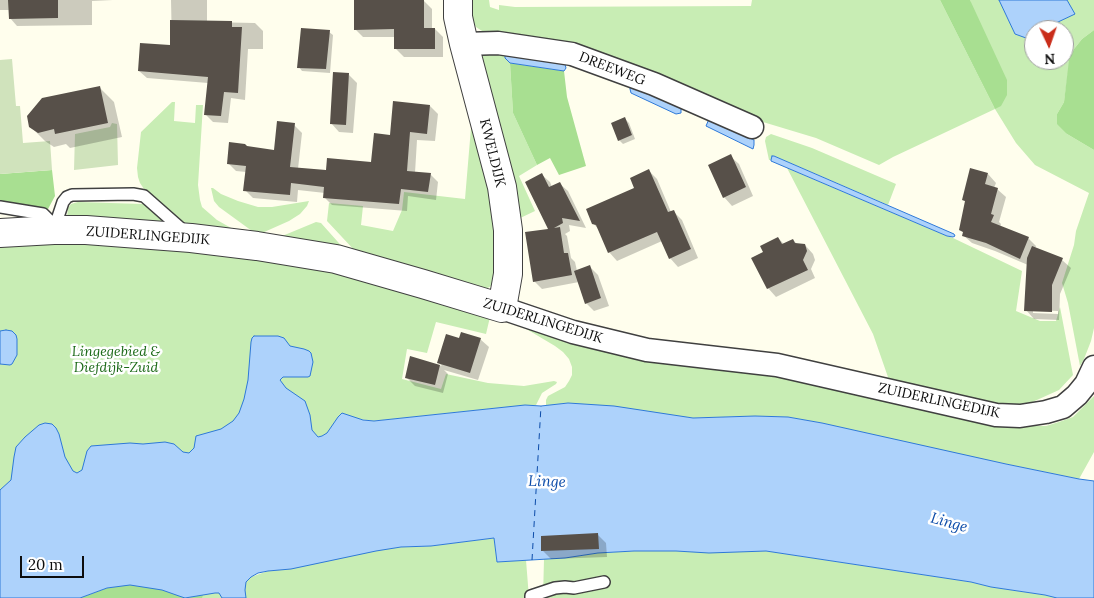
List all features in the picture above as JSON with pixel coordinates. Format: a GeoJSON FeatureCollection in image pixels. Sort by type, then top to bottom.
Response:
{"type":"FeatureCollection","features":[{"type":"Feature","properties":{"kind":"street","name":"KWELDIJK"},"geometry":{"type":"LineString","coordinates":[[458,0],[458,16],[464,44],[502,187],[508,230],[508,274],[502,308]]}},
{"type":"Feature","properties":{"kind":"street","name":"DREEWEG"},"geometry":{"type":"LineString","coordinates":[[464,44],[498,43],[572,54],[654,84],[752,127]]}},
{"type":"Feature","properties":{"kind":"street","name":"ZUIDERLINGEDIJK"},"geometry":{"type":"LineString","coordinates":[[0,233],[86,230],[191,238],[257,246],[336,259],[502,308],[573,332],[647,350],[777,365],[996,414],[1020,416],[1063,407],[1077,396],[1086,384],[1094,367]]}},
{"type":"Feature","properties":{"kind":"lane"},"geometry":{"type":"LineString","coordinates":[[54,230],[63,202],[72,194],[133,194],[144,196],[191,238]]}},
{"type":"Feature","properties":{"kind":"lane"},"geometry":{"type":"LineString","coordinates":[[0,207],[42,214],[50,221],[54,230]]}},
{"type":"Feature","properties":{"kind":"lane"},"geometry":{"type":"LineString","coordinates":[[531,598],[531,596],[554,588],[574,588],[604,582]]}},
{"type":"Feature","properties":{"kind":"green space"},"geometry":{"type":"Polygon","coordinates":[[[471,0],[489,0],[490,7],[499,10],[499,5],[515,7],[751,6],[752,0],[940,0],[995,109],[879,165],[816,138],[763,122],[754,117],[482,31],[476,27],[470,18],[471,0]]]}},
{"type":"Feature","properties":{"kind":"green space"},"geometry":{"type":"Polygon","coordinates":[[[940,0],[970,0],[1007,80],[1007,95],[1001,106],[995,109],[940,0]]]}},
{"type":"Feature","properties":{"kind":"green space"},"geometry":{"type":"Polygon","coordinates":[[[970,0],[999,0],[1015,34],[1024,36],[1024,70],[1068,70],[1064,102],[1057,114],[1067,134],[1094,150],[1094,328],[1091,341],[1080,366],[1068,303],[1062,283],[1074,245],[1076,231],[1089,193],[1035,165],[1016,143],[995,109],[970,0]]]}},
{"type":"Feature","properties":{"kind":"green space"},"geometry":{"type":"Polygon","coordinates":[[[1067,0],[1094,0],[1094,30],[1082,39],[1074,49],[1074,20],[1062,20],[1074,14],[1067,0]]]}},
{"type":"Feature","properties":{"kind":"green space"},"geometry":{"type":"Polygon","coordinates":[[[1094,30],[1094,150],[1067,134],[1057,124],[1057,114],[1064,102],[1068,70],[1074,70],[1074,49],[1082,39],[1094,30]]]}},
{"type":"Feature","properties":{"kind":"green space"},"geometry":{"type":"Polygon","coordinates":[[[512,51],[505,58],[510,63],[513,113],[537,165],[519,176],[535,211],[516,220],[480,54],[512,51]]]}},
{"type":"Feature","properties":{"kind":"green space"},"geometry":{"type":"Polygon","coordinates":[[[12,59],[16,106],[20,106],[23,143],[50,141],[52,170],[0,174],[0,60],[12,59]]]}},
{"type":"Feature","properties":{"kind":"green space"},"geometry":{"type":"Polygon","coordinates":[[[510,63],[564,71],[567,97],[586,166],[559,175],[550,158],[537,165],[513,113],[510,63]]]}},
{"type":"Feature","properties":{"kind":"green space"},"geometry":{"type":"Polygon","coordinates":[[[172,102],[175,102],[174,121],[195,123],[196,105],[203,105],[198,185],[202,207],[217,220],[240,233],[193,230],[144,189],[140,183],[137,168],[141,132],[172,102]]]}},
{"type":"Feature","properties":{"kind":"green space"},"geometry":{"type":"Polygon","coordinates":[[[472,116],[491,179],[498,274],[491,286],[481,290],[356,252],[327,221],[329,203],[363,206],[361,225],[393,231],[402,210],[404,192],[465,199],[472,116]]]}},
{"type":"Feature","properties":{"kind":"green space"},"geometry":{"type":"Polygon","coordinates":[[[112,123],[117,124],[118,165],[74,170],[75,134],[110,127],[112,123]]]}},
{"type":"Feature","properties":{"kind":"green space"},"geometry":{"type":"Polygon","coordinates":[[[771,134],[812,148],[896,184],[888,205],[774,156],[769,160],[765,141],[766,137],[771,134]]]}},
{"type":"Feature","properties":{"kind":"green space"},"geometry":{"type":"Polygon","coordinates":[[[787,168],[953,238],[1022,271],[1016,311],[1040,321],[1056,321],[1060,307],[1073,375],[1059,390],[1028,404],[1012,406],[994,405],[889,380],[873,334],[787,168]]]}},
{"type":"Feature","properties":{"kind":"green space"},"geometry":{"type":"Polygon","coordinates":[[[52,170],[55,196],[48,209],[0,203],[0,174],[52,170]]]}},
{"type":"Feature","properties":{"kind":"green space"},"geometry":{"type":"Polygon","coordinates":[[[211,188],[238,201],[258,207],[272,207],[309,201],[300,214],[262,233],[252,231],[219,207],[214,201],[211,188]]]}},
{"type":"Feature","properties":{"kind":"green space"},"geometry":{"type":"Polygon","coordinates":[[[78,202],[143,204],[149,206],[172,225],[67,217],[68,208],[71,204],[78,202]]]}},
{"type":"Feature","properties":{"kind":"green space"},"geometry":{"type":"Polygon","coordinates":[[[316,222],[321,223],[346,251],[275,239],[316,222]]]}},
{"type":"Feature","properties":{"kind":"green space","name":"Lingegebied & Diefdijk-Zuid"},"geometry":{"type":"Polygon","coordinates":[[[0,239],[71,239],[320,264],[490,317],[486,334],[436,322],[427,353],[407,349],[402,379],[441,389],[446,374],[488,383],[524,386],[557,382],[542,393],[536,405],[374,421],[359,419],[320,437],[315,435],[0,495],[0,239]]]}},
{"type":"Feature","properties":{"kind":"green space"},"geometry":{"type":"Polygon","coordinates":[[[523,327],[1030,426],[1046,426],[1073,417],[1094,396],[1094,452],[1079,479],[788,417],[693,418],[568,403],[546,406],[548,396],[565,387],[569,381],[572,375],[572,367],[569,359],[563,352],[523,327]]]}},
{"type":"Feature","properties":{"kind":"green space"},"geometry":{"type":"Polygon","coordinates":[[[494,538],[497,562],[526,560],[529,598],[80,598],[124,585],[251,577],[268,571],[376,550],[431,546],[494,538]]]}},
{"type":"Feature","properties":{"kind":"green space"},"geometry":{"type":"Polygon","coordinates":[[[634,551],[766,551],[971,582],[1057,598],[543,598],[544,559],[634,551]]]}},
{"type":"Feature","properties":{"kind":"green space"},"geometry":{"type":"Polygon","coordinates":[[[136,585],[163,590],[185,598],[80,598],[107,588],[136,585]]]}},
{"type":"Feature","properties":{"kind":"green space"},"geometry":{"type":"Polygon","coordinates":[[[203,595],[202,598],[185,598],[203,595]]]}},
{"type":"Feature","properties":{"kind":"water"},"geometry":{"type":"Polygon","coordinates":[[[999,0],[1067,0],[1075,14],[1062,20],[1024,20],[1024,37],[1015,34],[999,0]]]}},
{"type":"Feature","properties":{"kind":"water"},"geometry":{"type":"Polygon","coordinates":[[[505,55],[564,61],[566,68],[564,71],[510,63],[505,58],[505,55]]]}},
{"type":"Feature","properties":{"kind":"water"},"geometry":{"type":"Polygon","coordinates":[[[633,85],[681,108],[681,113],[676,114],[631,93],[630,87],[633,85]]]}},
{"type":"Feature","properties":{"kind":"water"},"geometry":{"type":"Polygon","coordinates":[[[709,119],[754,140],[753,149],[706,126],[709,119]]]}},
{"type":"Feature","properties":{"kind":"water"},"geometry":{"type":"Polygon","coordinates":[[[772,156],[955,236],[947,236],[771,161],[772,156]]]}},
{"type":"Feature","properties":{"kind":"water"},"geometry":{"type":"Polygon","coordinates":[[[0,331],[12,331],[17,339],[17,355],[10,365],[0,364],[0,331]]]}},
{"type":"Feature","properties":{"kind":"water","name":"Linge"},"geometry":{"type":"Polygon","coordinates":[[[254,336],[278,336],[284,338],[290,346],[304,349],[311,353],[313,362],[310,376],[283,377],[280,380],[286,388],[305,401],[310,415],[312,430],[318,437],[327,433],[342,413],[363,420],[374,421],[525,405],[541,406],[568,403],[614,406],[693,418],[788,417],[1094,481],[1094,598],[1057,598],[971,582],[766,551],[709,553],[634,551],[497,562],[494,538],[431,546],[401,547],[291,569],[258,573],[246,582],[246,598],[222,598],[219,593],[215,593],[185,598],[162,590],[130,585],[107,588],[80,598],[0,598],[0,490],[11,480],[16,447],[25,437],[39,425],[45,423],[52,424],[59,434],[65,457],[73,471],[77,473],[82,470],[87,451],[91,446],[165,442],[174,444],[183,452],[189,453],[194,448],[196,436],[221,429],[233,421],[239,413],[248,380],[251,342],[254,336]]]}},
{"type":"Feature","properties":{"kind":"building"},"geometry":{"type":"Polygon","coordinates":[[[8,0],[58,0],[58,18],[9,19],[8,0]]]}},
{"type":"Feature","properties":{"kind":"building"},"geometry":{"type":"Polygon","coordinates":[[[354,0],[424,0],[424,28],[435,28],[435,49],[394,49],[394,29],[354,30],[354,0]]]}},
{"type":"Feature","properties":{"kind":"building"},"geometry":{"type":"Polygon","coordinates":[[[170,20],[232,21],[232,27],[242,27],[238,93],[224,92],[221,116],[204,115],[208,77],[138,71],[140,43],[170,45],[170,20]]]}},
{"type":"Feature","properties":{"kind":"building"},"geometry":{"type":"Polygon","coordinates":[[[301,28],[330,30],[326,69],[297,68],[301,28]]]}},
{"type":"Feature","properties":{"kind":"building"},"geometry":{"type":"Polygon","coordinates":[[[333,72],[349,73],[346,125],[330,124],[333,72]]]}},
{"type":"Feature","properties":{"kind":"building"},"geometry":{"type":"Polygon","coordinates":[[[100,86],[108,123],[55,134],[54,129],[38,133],[29,127],[27,116],[42,98],[100,86]]]}},
{"type":"Feature","properties":{"kind":"building"},"geometry":{"type":"Polygon","coordinates":[[[393,101],[430,105],[427,134],[410,132],[407,171],[431,173],[428,192],[401,189],[399,204],[323,198],[324,187],[291,183],[290,195],[243,191],[246,166],[227,164],[229,142],[274,150],[277,121],[295,123],[290,167],[326,170],[327,158],[371,162],[374,133],[390,135],[393,101]]]}},
{"type":"Feature","properties":{"kind":"building"},"geometry":{"type":"Polygon","coordinates":[[[625,117],[632,135],[618,141],[611,123],[625,117]]]}},
{"type":"Feature","properties":{"kind":"building"},"geometry":{"type":"Polygon","coordinates":[[[731,154],[746,187],[723,198],[708,165],[731,154]]]}},
{"type":"Feature","properties":{"kind":"building"},"geometry":{"type":"Polygon","coordinates":[[[970,168],[988,173],[985,184],[998,188],[991,214],[994,215],[991,222],[1029,237],[1020,259],[986,243],[962,236],[963,232],[959,230],[965,201],[962,200],[970,168]]]}},
{"type":"Feature","properties":{"kind":"building"},"geometry":{"type":"Polygon","coordinates":[[[649,169],[668,212],[674,210],[691,249],[669,259],[657,232],[608,253],[596,225],[592,224],[586,209],[634,188],[630,178],[649,169]]]}},
{"type":"Feature","properties":{"kind":"building"},"geometry":{"type":"Polygon","coordinates":[[[542,173],[549,187],[560,182],[580,221],[562,218],[563,223],[554,228],[560,227],[564,253],[568,253],[572,275],[533,282],[525,232],[548,229],[525,182],[542,173]]]}},
{"type":"Feature","properties":{"kind":"building"},"geometry":{"type":"Polygon","coordinates":[[[778,237],[782,244],[793,239],[795,243],[805,244],[807,251],[803,260],[808,270],[767,289],[751,258],[763,252],[760,246],[778,237]]]}},
{"type":"Feature","properties":{"kind":"building"},"geometry":{"type":"Polygon","coordinates":[[[1032,246],[1063,258],[1052,285],[1052,312],[1024,311],[1027,258],[1032,246]]]}},
{"type":"Feature","properties":{"kind":"building"},"geometry":{"type":"Polygon","coordinates":[[[590,265],[601,298],[585,304],[574,271],[590,265]]]}},
{"type":"Feature","properties":{"kind":"building"},"geometry":{"type":"Polygon","coordinates":[[[461,332],[481,338],[470,373],[437,363],[446,334],[459,338],[461,332]]]}},
{"type":"Feature","properties":{"kind":"building"},"geometry":{"type":"Polygon","coordinates":[[[410,356],[440,365],[435,385],[405,378],[410,356]]]}},
{"type":"Feature","properties":{"kind":"building"},"geometry":{"type":"Polygon","coordinates":[[[598,533],[599,549],[541,551],[541,536],[598,533]]]}},
{"type":"Feature","properties":{"kind":"ferry route"},"geometry":{"type":"LineString","coordinates":[[532,560],[541,406]]}}]}
